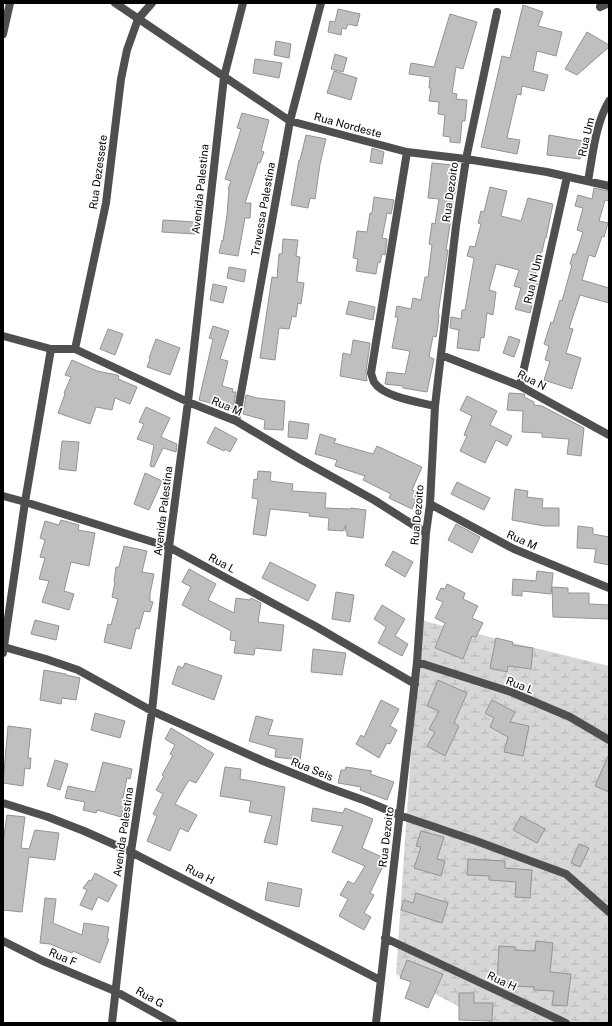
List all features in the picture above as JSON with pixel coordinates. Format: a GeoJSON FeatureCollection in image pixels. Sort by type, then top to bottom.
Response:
{"type":"FeatureCollection","features":[{"type":"Feature","properties":{"kind":"street"},"geometry":{"type":"LineString","coordinates":[[3,34],[10,3]]}},
{"type":"Feature","properties":{"kind":"street","name":"Rua Nordeste"},"geometry":{"type":"LineString","coordinates":[[115,3],[290,121],[407,152],[466,159],[609,186]]}},
{"type":"Feature","properties":{"kind":"street","name":"Rua Dezessete"},"geometry":{"type":"LineString","coordinates":[[75,349],[106,203],[121,79],[138,19],[152,3]]}},
{"type":"Feature","properties":{"kind":"street","name":"Avenida Palestina"},"geometry":{"type":"LineString","coordinates":[[112,1023],[131,852],[152,711],[169,547],[188,402],[224,77],[243,3]]}},
{"type":"Feature","properties":{"kind":"street","name":"Travessa Palestina"},"geometry":{"type":"LineString","coordinates":[[236,421],[290,121],[321,3]]}},
{"type":"Feature","properties":{"kind":"street"},"geometry":{"type":"LineString","coordinates":[[600,8],[609,3]]}},
{"type":"Feature","properties":{"kind":"street","name":"Rua Dezoito"},"geometry":{"type":"LineString","coordinates":[[376,1023],[418,662],[426,533],[430,504],[435,406],[456,226],[466,159],[498,12]]}},
{"type":"Feature","properties":{"kind":"street","name":"Rua Um"},"geometry":{"type":"LineString","coordinates":[[588,181],[597,131],[604,108],[609,101]]}},
{"type":"Feature","properties":{"kind":"street"},"geometry":{"type":"LineString","coordinates":[[407,152],[371,373],[374,383],[394,396],[435,406]]}},
{"type":"Feature","properties":{"kind":"street","name":"Rua N Um"},"geometry":{"type":"LineString","coordinates":[[520,386],[567,177]]}},
{"type":"Feature","properties":{"kind":"street","name":"Rua M"},"geometry":{"type":"LineString","coordinates":[[3,336],[51,349],[75,349],[188,402],[236,421],[374,500],[426,533]]}},
{"type":"Feature","properties":{"kind":"street"},"geometry":{"type":"LineString","coordinates":[[3,653],[25,502],[51,349]]}},
{"type":"Feature","properties":{"kind":"street","name":"Rua N"},"geometry":{"type":"LineString","coordinates":[[441,355],[520,386],[609,435]]}},
{"type":"Feature","properties":{"kind":"street","name":"Rua L"},"geometry":{"type":"LineString","coordinates":[[3,496],[169,547],[314,626],[415,684]]}},
{"type":"Feature","properties":{"kind":"street","name":"Rua M"},"geometry":{"type":"LineString","coordinates":[[430,504],[514,549],[609,588]]}},
{"type":"Feature","properties":{"kind":"street","name":"Rua Seis"},"geometry":{"type":"LineString","coordinates":[[4,647],[78,670],[152,711],[263,761],[327,787],[399,815],[566,874],[609,912]]}},
{"type":"Feature","properties":{"kind":"street","name":"Rua L"},"geometry":{"type":"LineString","coordinates":[[418,662],[511,692],[570,717],[609,740]]}},
{"type":"Feature","properties":{"kind":"street","name":"Rua H"},"geometry":{"type":"LineString","coordinates":[[3,803],[48,817],[131,852],[380,980]]}},
{"type":"Feature","properties":{"kind":"street","name":"Rua H"},"geometry":{"type":"LineString","coordinates":[[385,938],[566,1023]]}},
{"type":"Feature","properties":{"kind":"street","name":"Rua F"},"geometry":{"type":"LineString","coordinates":[[3,942],[43,961],[116,991]]}},
{"type":"Feature","properties":{"kind":"street","name":"Rua G"},"geometry":{"type":"LineString","coordinates":[[116,991],[173,1023]]}},
{"type":"Feature","properties":{"kind":"green space"},"geometry":{"type":"Polygon","coordinates":[[[420,620],[609,666],[609,1023],[491,1023],[396,974],[420,620]]]}},
{"type":"Feature","properties":{"kind":"building"},"geometry":{"type":"Polygon","coordinates":[[[523,5],[543,12],[538,26],[562,32],[556,56],[537,51],[533,71],[548,75],[544,91],[522,86],[521,95],[517,94],[507,138],[520,140],[517,154],[481,147],[502,56],[510,58],[523,5]]]}},
{"type":"Feature","properties":{"kind":"building"},"geometry":{"type":"Polygon","coordinates":[[[338,9],[360,14],[357,26],[348,24],[346,29],[342,28],[341,35],[328,32],[330,21],[335,22],[338,9]]]}},
{"type":"Feature","properties":{"kind":"building"},"geometry":{"type":"Polygon","coordinates":[[[450,14],[477,22],[463,69],[456,67],[452,93],[457,94],[456,99],[467,100],[465,121],[462,121],[460,143],[450,142],[450,137],[443,136],[445,115],[438,114],[439,102],[429,101],[431,88],[429,88],[430,77],[409,74],[411,63],[434,67],[450,14]]]}},
{"type":"Feature","properties":{"kind":"building"},"geometry":{"type":"Polygon","coordinates":[[[587,32],[609,45],[609,47],[577,75],[565,69],[587,32]]]}},
{"type":"Feature","properties":{"kind":"building"},"geometry":{"type":"Polygon","coordinates":[[[276,41],[291,44],[289,58],[274,55],[276,41]]]}},
{"type":"Feature","properties":{"kind":"building"},"geometry":{"type":"Polygon","coordinates":[[[335,54],[347,58],[343,72],[331,69],[335,54]]]}},
{"type":"Feature","properties":{"kind":"building"},"geometry":{"type":"Polygon","coordinates":[[[255,59],[282,63],[279,78],[253,73],[255,59]]]}},
{"type":"Feature","properties":{"kind":"building"},"geometry":{"type":"Polygon","coordinates":[[[334,71],[357,78],[351,100],[327,93],[334,71]]]}},
{"type":"Feature","properties":{"kind":"building"},"geometry":{"type":"Polygon","coordinates":[[[242,113],[269,120],[261,151],[264,152],[260,163],[258,163],[245,203],[251,203],[250,218],[245,218],[238,256],[219,253],[222,240],[223,241],[227,215],[228,189],[231,181],[225,179],[241,129],[237,128],[242,113]]]}},
{"type":"Feature","properties":{"kind":"building"},"geometry":{"type":"Polygon","coordinates":[[[306,135],[326,139],[320,164],[315,199],[310,198],[308,208],[291,205],[299,160],[306,135]]]}},
{"type":"Feature","properties":{"kind":"building"},"geometry":{"type":"Polygon","coordinates":[[[549,135],[583,141],[580,159],[547,155],[549,135]]]}},
{"type":"Feature","properties":{"kind":"building"},"geometry":{"type":"Polygon","coordinates":[[[372,148],[384,152],[382,164],[370,162],[372,148]]]}},
{"type":"Feature","properties":{"kind":"building"},"geometry":{"type":"Polygon","coordinates":[[[432,163],[453,165],[451,179],[457,180],[446,250],[448,250],[438,314],[438,326],[436,337],[433,336],[429,357],[434,359],[427,392],[403,388],[403,386],[385,384],[387,372],[405,374],[410,351],[392,348],[398,317],[395,317],[397,306],[411,309],[413,298],[421,300],[425,277],[428,277],[432,245],[429,244],[432,223],[435,224],[439,199],[428,198],[432,163]]]}},
{"type":"Feature","properties":{"kind":"building"},"geometry":{"type":"Polygon","coordinates":[[[490,187],[507,191],[501,216],[521,221],[528,198],[553,204],[546,238],[534,280],[538,281],[530,313],[515,309],[521,288],[514,286],[519,270],[496,264],[489,290],[496,292],[493,315],[487,313],[484,338],[481,337],[479,351],[457,348],[459,330],[450,328],[451,317],[461,319],[462,310],[465,310],[474,258],[467,256],[470,246],[475,247],[481,224],[478,223],[481,211],[484,212],[490,187]]]}},
{"type":"Feature","properties":{"kind":"building"},"geometry":{"type":"Polygon","coordinates":[[[594,188],[609,191],[609,201],[605,200],[599,221],[608,223],[604,237],[602,236],[595,257],[589,255],[582,280],[609,288],[609,303],[580,295],[569,328],[573,329],[566,353],[581,358],[572,389],[544,380],[550,361],[545,360],[549,346],[544,344],[551,322],[553,323],[560,300],[562,301],[572,265],[570,264],[573,254],[576,254],[583,232],[577,230],[583,208],[575,206],[578,195],[592,199],[594,188]]]}},
{"type":"Feature","properties":{"kind":"building"},"geometry":{"type":"Polygon","coordinates":[[[374,197],[394,200],[391,214],[387,213],[382,238],[387,239],[385,255],[382,254],[380,263],[378,262],[376,274],[356,271],[358,259],[353,258],[357,231],[367,232],[374,197]]]}},
{"type":"Feature","properties":{"kind":"building"},"geometry":{"type":"Polygon","coordinates":[[[163,220],[196,222],[195,234],[162,232],[163,220]]]}},
{"type":"Feature","properties":{"kind":"building"},"geometry":{"type":"Polygon","coordinates":[[[283,239],[298,240],[296,256],[300,257],[297,282],[304,283],[301,304],[298,303],[296,317],[292,316],[289,329],[279,328],[275,360],[260,358],[272,277],[277,278],[279,254],[282,254],[283,239]]]}},
{"type":"Feature","properties":{"kind":"building"},"geometry":{"type":"Polygon","coordinates":[[[229,267],[246,270],[244,282],[227,278],[229,267]]]}},
{"type":"Feature","properties":{"kind":"building"},"geometry":{"type":"Polygon","coordinates":[[[213,284],[227,287],[223,303],[210,300],[213,284]]]}},
{"type":"Feature","properties":{"kind":"building"},"geometry":{"type":"Polygon","coordinates":[[[349,301],[375,307],[373,320],[346,314],[349,301]]]}},
{"type":"Feature","properties":{"kind":"building"},"geometry":{"type":"Polygon","coordinates":[[[213,326],[229,331],[220,359],[228,361],[222,386],[233,389],[232,392],[236,392],[233,409],[199,400],[213,339],[209,338],[213,326]]]}},
{"type":"Feature","properties":{"kind":"building"},"geometry":{"type":"Polygon","coordinates":[[[108,329],[123,334],[115,355],[100,349],[108,329]]]}},
{"type":"Feature","properties":{"kind":"building"},"geometry":{"type":"Polygon","coordinates":[[[509,336],[520,340],[514,357],[503,353],[509,336]]]}},
{"type":"Feature","properties":{"kind":"building"},"geometry":{"type":"Polygon","coordinates":[[[156,339],[180,348],[170,375],[147,367],[156,339]]]}},
{"type":"Feature","properties":{"kind":"building"},"geometry":{"type":"Polygon","coordinates":[[[353,340],[370,343],[366,372],[367,381],[340,376],[343,353],[351,355],[353,340]]]}},
{"type":"Feature","properties":{"kind":"building"},"geometry":{"type":"Polygon","coordinates":[[[72,360],[97,371],[117,375],[119,376],[118,379],[137,387],[130,404],[115,398],[112,410],[96,407],[90,424],[58,413],[71,377],[65,375],[72,360]]]}},
{"type":"Feature","properties":{"kind":"building"},"geometry":{"type":"Polygon","coordinates":[[[509,393],[524,394],[524,397],[534,402],[534,405],[542,406],[584,428],[581,456],[567,454],[569,439],[542,437],[542,433],[522,432],[523,411],[507,410],[509,393]]]}},
{"type":"Feature","properties":{"kind":"building"},"geometry":{"type":"Polygon","coordinates":[[[246,395],[257,398],[285,401],[283,430],[264,429],[265,420],[243,414],[246,395]]]}},
{"type":"Feature","properties":{"kind":"building"},"geometry":{"type":"Polygon","coordinates":[[[467,396],[497,411],[490,425],[512,436],[507,446],[496,440],[485,463],[460,451],[467,436],[464,435],[472,416],[460,410],[467,396]]]}},
{"type":"Feature","properties":{"kind":"building"},"geometry":{"type":"Polygon","coordinates":[[[146,407],[170,418],[161,437],[177,444],[176,452],[163,448],[154,467],[150,466],[154,445],[137,439],[144,424],[139,422],[146,407]]]}},
{"type":"Feature","properties":{"kind":"building"},"geometry":{"type":"Polygon","coordinates":[[[289,421],[309,424],[307,439],[288,437],[289,421]]]}},
{"type":"Feature","properties":{"kind":"building"},"geometry":{"type":"Polygon","coordinates":[[[215,427],[237,439],[230,452],[225,449],[224,451],[207,443],[215,427]]]}},
{"type":"Feature","properties":{"kind":"building"},"geometry":{"type":"Polygon","coordinates":[[[320,434],[336,439],[334,443],[373,454],[377,446],[422,467],[412,490],[419,493],[412,509],[389,498],[391,494],[363,480],[365,476],[335,466],[337,460],[315,454],[320,434]]]}},
{"type":"Feature","properties":{"kind":"building"},"geometry":{"type":"Polygon","coordinates":[[[62,441],[79,442],[76,471],[59,469],[62,441]]]}},
{"type":"Feature","properties":{"kind":"building"},"geometry":{"type":"Polygon","coordinates":[[[258,471],[271,472],[270,481],[293,484],[292,491],[326,493],[325,508],[351,508],[366,510],[363,538],[347,536],[347,531],[345,531],[346,525],[343,531],[328,530],[329,518],[309,516],[310,513],[270,509],[266,536],[253,534],[258,499],[252,498],[254,479],[257,480],[258,471]]]}},
{"type":"Feature","properties":{"kind":"building"},"geometry":{"type":"Polygon","coordinates":[[[145,473],[162,481],[149,510],[134,504],[145,473]]]}},
{"type":"Feature","properties":{"kind":"building"},"geometry":{"type":"Polygon","coordinates":[[[457,482],[490,498],[484,510],[451,494],[457,482]]]}},
{"type":"Feature","properties":{"kind":"building"},"geometry":{"type":"Polygon","coordinates":[[[515,489],[528,491],[527,497],[543,499],[542,508],[559,508],[559,526],[544,526],[512,520],[515,489]]]}},
{"type":"Feature","properties":{"kind":"building"},"geometry":{"type":"Polygon","coordinates":[[[61,520],[79,525],[78,530],[95,533],[89,566],[71,562],[64,591],[74,594],[69,610],[42,602],[49,581],[39,579],[45,558],[40,557],[45,540],[40,538],[45,521],[59,525],[61,520]]]}},
{"type":"Feature","properties":{"kind":"building"},"geometry":{"type":"Polygon","coordinates":[[[456,524],[480,537],[472,553],[448,540],[456,524]]]}},
{"type":"Feature","properties":{"kind":"building"},"geometry":{"type":"Polygon","coordinates":[[[578,526],[593,528],[593,534],[609,537],[609,565],[594,562],[596,549],[577,548],[578,526]]]}},
{"type":"Feature","properties":{"kind":"building"},"geometry":{"type":"Polygon","coordinates":[[[124,546],[147,551],[142,572],[154,574],[150,594],[150,601],[153,602],[150,612],[144,611],[139,629],[136,628],[131,649],[104,642],[108,624],[111,625],[118,599],[112,597],[116,567],[119,567],[124,546]]]}},
{"type":"Feature","properties":{"kind":"building"},"geometry":{"type":"Polygon","coordinates":[[[393,551],[413,562],[405,577],[385,565],[393,551]]]}},
{"type":"Feature","properties":{"kind":"building"},"geometry":{"type":"Polygon","coordinates":[[[270,562],[316,585],[308,601],[262,578],[270,562]]]}},
{"type":"Feature","properties":{"kind":"building"},"geometry":{"type":"Polygon","coordinates":[[[189,569],[216,584],[208,600],[234,613],[236,598],[250,600],[251,598],[261,603],[258,622],[284,625],[281,651],[255,648],[254,655],[234,653],[236,641],[230,640],[231,631],[182,605],[191,587],[182,582],[189,569]]]}},
{"type":"Feature","properties":{"kind":"building"},"geometry":{"type":"Polygon","coordinates":[[[537,571],[553,573],[551,594],[522,591],[522,596],[512,595],[513,579],[536,581],[537,571]]]}},
{"type":"Feature","properties":{"kind":"building"},"geometry":{"type":"Polygon","coordinates":[[[447,584],[465,593],[463,599],[478,606],[472,618],[483,623],[476,637],[472,636],[463,659],[435,648],[445,623],[435,618],[443,602],[436,599],[441,588],[445,589],[447,584]]]}},
{"type":"Feature","properties":{"kind":"building"},"geometry":{"type":"Polygon","coordinates":[[[552,587],[568,588],[568,593],[589,593],[589,604],[609,605],[609,619],[553,617],[552,587]]]}},
{"type":"Feature","properties":{"kind":"building"},"geometry":{"type":"Polygon","coordinates":[[[336,592],[354,595],[350,622],[332,619],[336,592]]]}},
{"type":"Feature","properties":{"kind":"building"},"geometry":{"type":"Polygon","coordinates":[[[382,605],[405,619],[395,636],[408,644],[402,656],[378,643],[386,627],[374,619],[382,605]]]}},
{"type":"Feature","properties":{"kind":"building"},"geometry":{"type":"Polygon","coordinates":[[[35,620],[59,626],[56,640],[31,634],[35,620]]]}},
{"type":"Feature","properties":{"kind":"building"},"geometry":{"type":"Polygon","coordinates":[[[496,638],[513,642],[512,645],[533,648],[531,669],[508,666],[507,672],[490,668],[496,638]]]}},
{"type":"Feature","properties":{"kind":"building"},"geometry":{"type":"Polygon","coordinates":[[[313,649],[346,653],[342,675],[311,672],[313,649]]]}},
{"type":"Feature","properties":{"kind":"building"},"geometry":{"type":"Polygon","coordinates":[[[185,663],[222,676],[214,700],[172,684],[178,666],[183,668],[185,663]]]}},
{"type":"Feature","properties":{"kind":"building"},"geometry":{"type":"Polygon","coordinates":[[[44,670],[80,678],[76,700],[62,698],[61,704],[40,700],[44,670]]]}},
{"type":"Feature","properties":{"kind":"building"},"geometry":{"type":"Polygon","coordinates":[[[438,680],[467,693],[454,723],[459,726],[445,756],[427,746],[435,732],[429,729],[439,711],[427,706],[438,680]]]}},
{"type":"Feature","properties":{"kind":"building"},"geometry":{"type":"Polygon","coordinates":[[[381,700],[399,709],[390,726],[397,730],[390,744],[387,743],[379,758],[356,744],[361,735],[364,737],[381,700]]]}},
{"type":"Feature","properties":{"kind":"building"},"geometry":{"type":"Polygon","coordinates":[[[492,700],[515,712],[510,722],[529,726],[523,756],[504,752],[508,737],[490,727],[494,718],[485,713],[492,700]]]}},
{"type":"Feature","properties":{"kind":"building"},"geometry":{"type":"Polygon","coordinates":[[[95,713],[125,721],[120,738],[91,730],[95,713]]]}},
{"type":"Feature","properties":{"kind":"building"},"geometry":{"type":"Polygon","coordinates":[[[256,716],[273,720],[268,735],[303,739],[300,760],[275,757],[276,749],[249,741],[256,716]]]}},
{"type":"Feature","properties":{"kind":"building"},"geometry":{"type":"Polygon","coordinates":[[[8,726],[31,729],[28,758],[31,758],[30,769],[25,768],[23,786],[3,783],[8,726]]]}},
{"type":"Feature","properties":{"kind":"building"},"geometry":{"type":"Polygon","coordinates":[[[171,728],[214,754],[196,783],[189,780],[175,804],[197,815],[188,832],[180,828],[170,851],[147,841],[157,816],[153,814],[163,794],[156,790],[173,755],[170,754],[175,745],[165,739],[171,728]]]}},
{"type":"Feature","properties":{"kind":"building"},"geometry":{"type":"Polygon","coordinates":[[[609,754],[609,792],[595,786],[609,754]]]}},
{"type":"Feature","properties":{"kind":"building"},"geometry":{"type":"Polygon","coordinates":[[[55,760],[68,764],[60,790],[47,786],[55,760]]]}},
{"type":"Feature","properties":{"kind":"building"},"geometry":{"type":"Polygon","coordinates":[[[103,762],[132,769],[130,779],[127,778],[122,802],[125,803],[121,817],[97,810],[96,813],[83,810],[85,802],[65,798],[68,786],[95,792],[103,762]]]}},
{"type":"Feature","properties":{"kind":"building"},"geometry":{"type":"Polygon","coordinates":[[[225,767],[241,769],[240,779],[285,787],[277,845],[264,842],[272,816],[249,812],[251,801],[220,796],[225,767]]]}},
{"type":"Feature","properties":{"kind":"building"},"geometry":{"type":"Polygon","coordinates":[[[346,767],[372,771],[370,774],[394,782],[387,800],[360,790],[361,787],[338,783],[341,770],[345,770],[346,767]]]}},
{"type":"Feature","properties":{"kind":"building"},"geometry":{"type":"Polygon","coordinates":[[[313,808],[343,813],[345,808],[373,819],[362,848],[382,857],[378,865],[383,866],[370,893],[374,895],[364,913],[371,917],[364,930],[339,916],[348,899],[340,895],[348,881],[354,884],[365,866],[332,852],[343,826],[311,821],[313,808]]]}},
{"type":"Feature","properties":{"kind":"building"},"geometry":{"type":"Polygon","coordinates":[[[7,815],[25,817],[21,848],[29,849],[35,830],[59,833],[55,860],[29,857],[22,912],[3,910],[3,843],[7,815]]]}},
{"type":"Feature","properties":{"kind":"building"},"geometry":{"type":"Polygon","coordinates":[[[521,816],[545,829],[537,843],[513,830],[521,816]]]}},
{"type":"Feature","properties":{"kind":"building"},"geometry":{"type":"Polygon","coordinates":[[[421,831],[444,837],[437,859],[445,861],[441,876],[414,868],[421,847],[416,846],[421,831]]]}},
{"type":"Feature","properties":{"kind":"building"},"geometry":{"type":"Polygon","coordinates":[[[579,844],[589,848],[580,867],[571,863],[579,844]]]}},
{"type":"Feature","properties":{"kind":"building"},"geometry":{"type":"Polygon","coordinates":[[[468,859],[505,861],[505,868],[532,870],[530,898],[515,897],[516,882],[489,880],[489,876],[467,875],[468,859]]]}},
{"type":"Feature","properties":{"kind":"building"},"geometry":{"type":"Polygon","coordinates":[[[95,873],[117,885],[108,902],[98,897],[92,910],[80,905],[87,890],[83,888],[89,880],[91,881],[95,873]]]}},
{"type":"Feature","properties":{"kind":"building"},"geometry":{"type":"Polygon","coordinates":[[[268,882],[302,889],[299,907],[265,900],[268,882]]]}},
{"type":"Feature","properties":{"kind":"building"},"geometry":{"type":"Polygon","coordinates":[[[416,893],[448,903],[442,923],[401,910],[404,900],[413,903],[416,893]]]}},
{"type":"Feature","properties":{"kind":"building"},"geometry":{"type":"Polygon","coordinates":[[[45,898],[56,899],[53,923],[82,935],[84,923],[109,927],[107,939],[109,939],[100,963],[73,951],[72,953],[50,944],[40,943],[45,898]]]}},
{"type":"Feature","properties":{"kind":"building"},"geometry":{"type":"Polygon","coordinates":[[[536,941],[553,943],[550,972],[571,974],[567,1006],[552,1005],[554,991],[534,990],[534,987],[497,983],[499,946],[515,947],[515,950],[535,951],[536,941]]]}},
{"type":"Feature","properties":{"kind":"building"},"geometry":{"type":"Polygon","coordinates":[[[407,960],[443,974],[428,1008],[405,998],[411,982],[400,978],[407,960]]]}},
{"type":"Feature","properties":{"kind":"building"},"geometry":{"type":"Polygon","coordinates":[[[459,993],[474,993],[474,1003],[493,1003],[492,1021],[459,1020],[459,993]]]}}]}
